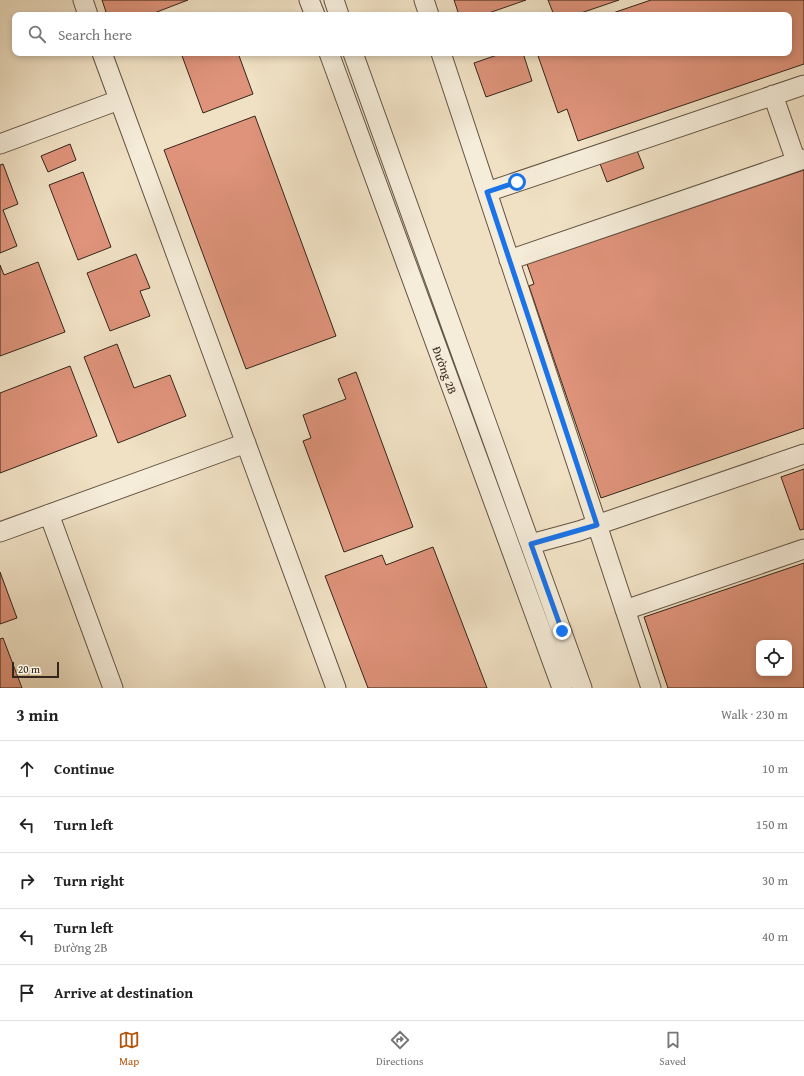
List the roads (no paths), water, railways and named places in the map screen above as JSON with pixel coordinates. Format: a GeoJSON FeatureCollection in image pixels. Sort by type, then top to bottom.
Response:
{"type":"FeatureCollection","features":[{"type":"Feature","properties":{"kind":"street"},"geometry":{"type":"LineString","coordinates":[[83,0],[87,12]]}},
{"type":"Feature","properties":{"kind":"street"},"geometry":{"type":"LineString","coordinates":[[309,0],[314,12]]}},
{"type":"Feature","properties":{"kind":"street"},"geometry":{"type":"LineString","coordinates":[[334,0],[339,12]]}},
{"type":"Feature","properties":{"kind":"street"},"geometry":{"type":"LineString","coordinates":[[424,0],[428,12]]}},
{"type":"Feature","properties":{"kind":"street"},"geometry":{"type":"LineString","coordinates":[[103,56],[336,688]]}},
{"type":"Feature","properties":{"kind":"street","name":"Đường 2B"},"geometry":{"type":"LineString","coordinates":[[329,56],[562,688]]}},
{"type":"Feature","properties":{"kind":"street","name":"Đường 2B"},"geometry":{"type":"LineString","coordinates":[[354,56],[582,688]]}},
{"type":"Feature","properties":{"kind":"street"},"geometry":{"type":"LineString","coordinates":[[442,56],[651,688]]}},
{"type":"Feature","properties":{"kind":"street"},"geometry":{"type":"LineString","coordinates":[[487,192],[804,85]]}},
{"type":"Feature","properties":{"kind":"street"},"geometry":{"type":"LineString","coordinates":[[509,260],[800,160],[773,95]]}},
{"type":"Feature","properties":{"kind":"street"},"geometry":{"type":"LineString","coordinates":[[0,144],[119,100]]}},
{"type":"Feature","properties":{"kind":"street"},"geometry":{"type":"LineString","coordinates":[[0,532],[246,443]]}},
{"type":"Feature","properties":{"kind":"street"},"geometry":{"type":"LineString","coordinates":[[531,544],[597,525],[804,454]]}},
{"type":"Feature","properties":{"kind":"street"},"geometry":{"type":"LineString","coordinates":[[49,514],[113,688]]}},
{"type":"Feature","properties":{"kind":"street"},"geometry":{"type":"LineString","coordinates":[[625,610],[804,549]]}}]}
